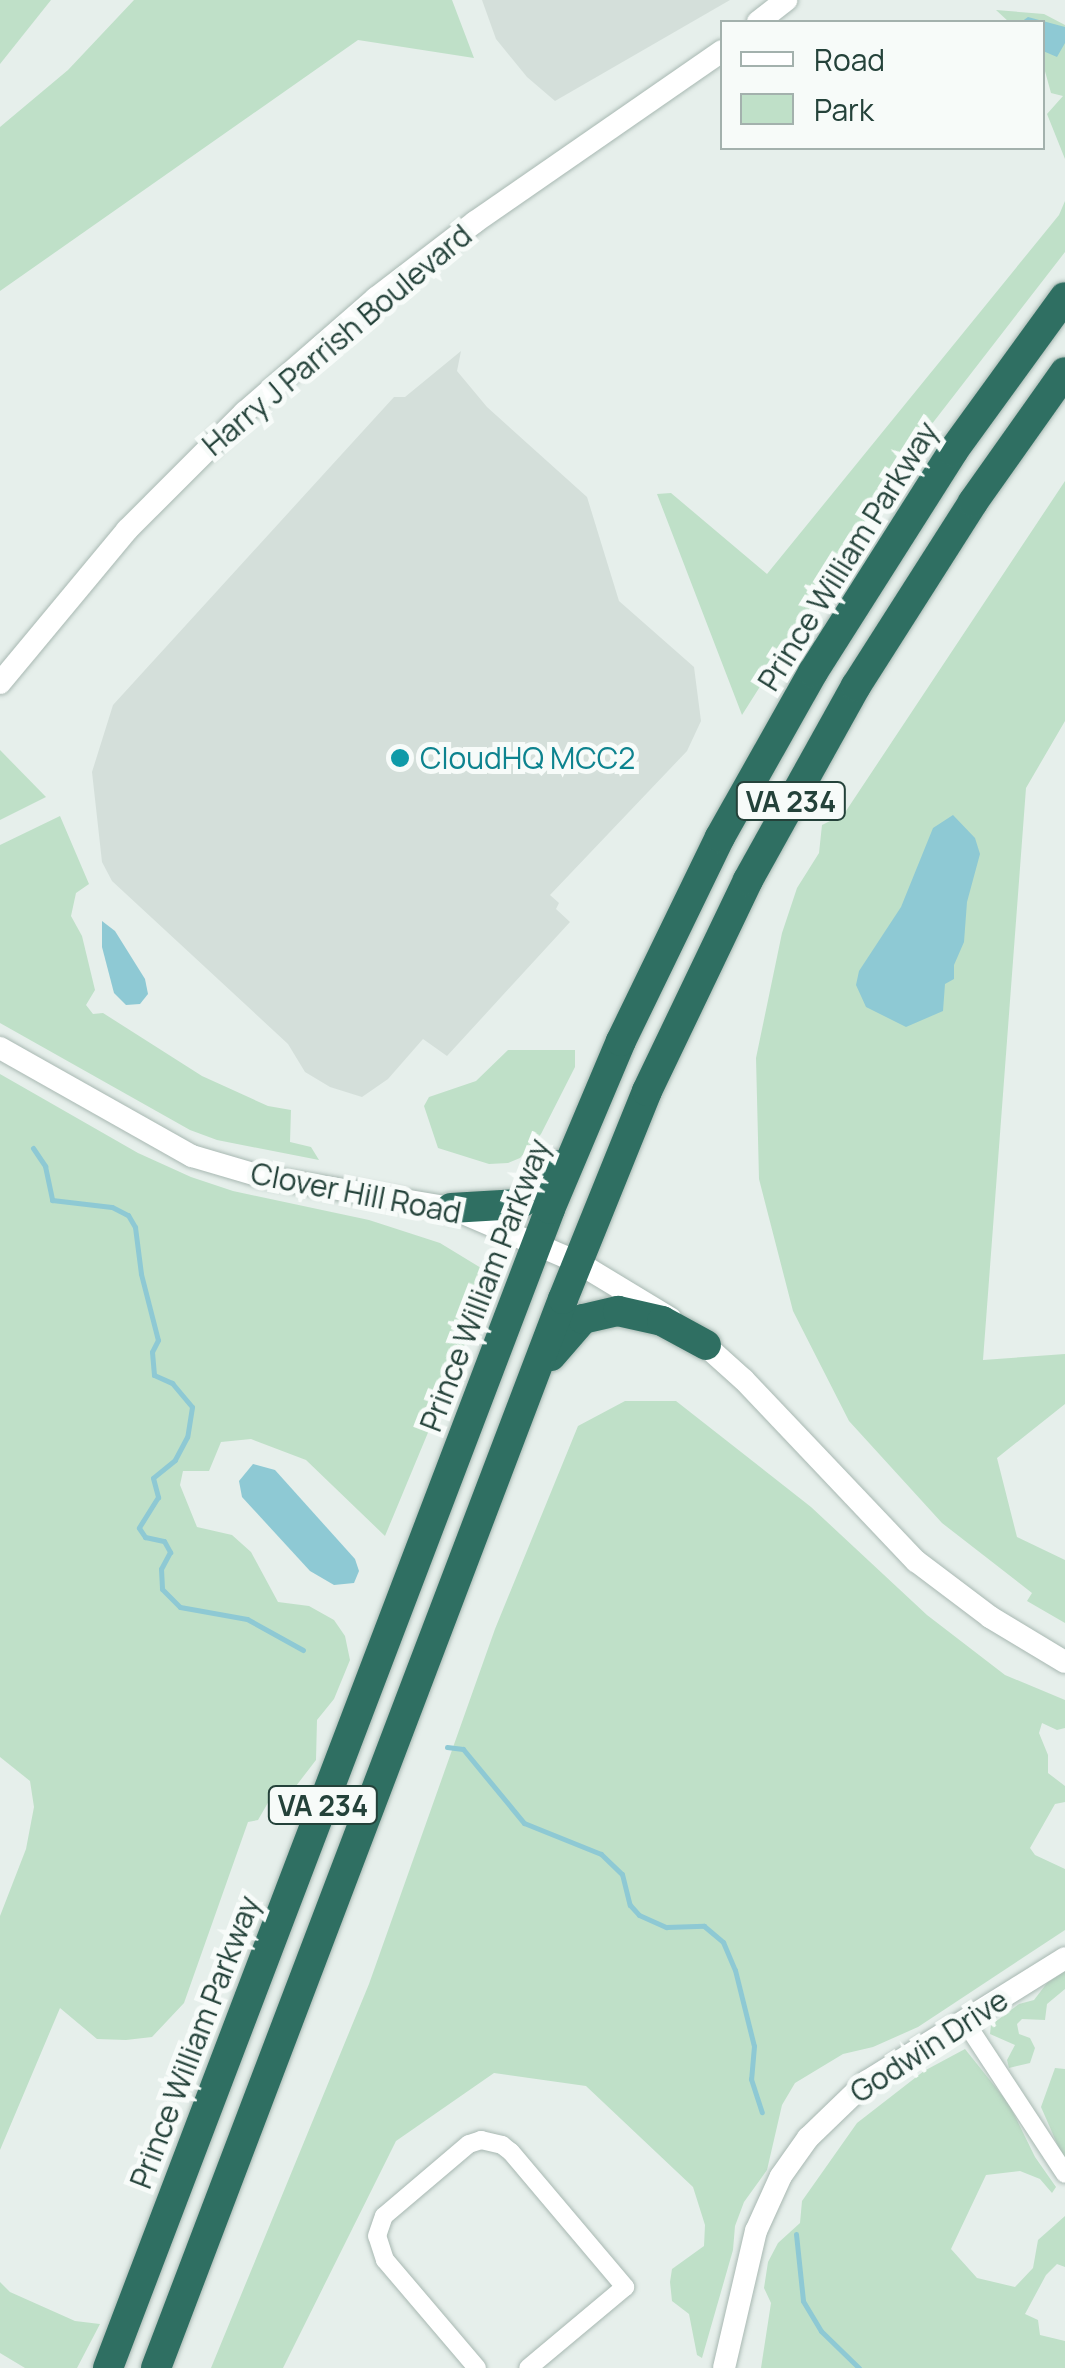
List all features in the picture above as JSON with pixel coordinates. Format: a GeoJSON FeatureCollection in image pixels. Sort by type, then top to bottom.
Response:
{"type":"FeatureCollection","features":[{"type":"Feature","properties":{"kind":"highway","name":"Prince William Parkway"},"geometry":{"type":"LineString","coordinates":[[108,2368],[538,1242],[593,1107],[682,913],[813,672],[954,451],[1065,297]]}},
{"type":"Feature","properties":{"kind":"highway","name":"VA 234"},"geometry":{"type":"LineString","coordinates":[[156,2368],[531,1382],[694,991],[802,780],[913,593],[1065,372]]}},
{"type":"Feature","properties":{"kind":"highway"},"geometry":{"type":"LineString","coordinates":[[451,1208],[508,1207],[528,1200],[549,1177],[593,1107]]}},
{"type":"Feature","properties":{"kind":"highway"},"geometry":{"type":"LineString","coordinates":[[531,1382],[574,1326],[606,1312],[645,1316],[706,1345]]}},
{"type":"Feature","properties":{"kind":"street"},"geometry":{"type":"LineString","coordinates":[[761,20],[786,0]]}},
{"type":"Feature","properties":{"kind":"street","name":"Harry J Parrish Boulevard"},"geometry":{"type":"LineString","coordinates":[[0,683],[127,530],[244,412],[376,298],[474,222],[720,52]]}},
{"type":"Feature","properties":{"kind":"street","name":"Clover Hill Road"},"geometry":{"type":"LineString","coordinates":[[0,1048],[192,1156],[260,1176],[451,1208],[578,1262],[706,1345],[916,1561],[990,1618],[1065,1662]]}},
{"type":"Feature","properties":{"kind":"street","name":"Godwin Drive"},"geometry":{"type":"LineString","coordinates":[[724,2368],[756,2231],[792,2159],[821,2122],[866,2082],[1065,1958]]}},
{"type":"Feature","properties":{"kind":"street"},"geometry":{"type":"LineString","coordinates":[[964,2020],[1065,2174]]}},
{"type":"Feature","properties":{"kind":"street"},"geometry":{"type":"LineString","coordinates":[[478,2368],[385,2260],[377,2236],[384,2216],[469,2144],[491,2140],[511,2152],[625,2287],[528,2368]]}},
{"type":"Feature","properties":{"kind":"shaded area"},"geometry":{"type":"Polygon","coordinates":[[[482,0],[730,0],[555,101],[527,77],[496,39],[482,0]]]}},
{"type":"Feature","properties":{"kind":"shaded area","name":"CloudHQ MCC2"},"geometry":{"type":"Polygon","coordinates":[[[461,351],[457,371],[487,407],[587,497],[619,601],[694,667],[701,721],[687,751],[550,895],[559,903],[556,909],[570,922],[447,1056],[423,1039],[388,1079],[362,1097],[330,1087],[305,1072],[288,1044],[112,881],[102,862],[92,772],[113,705],[394,397],[405,397],[461,351]]]}},
{"type":"Feature","properties":{"kind":"green space"},"geometry":{"type":"Polygon","coordinates":[[[0,0],[51,0],[0,64],[0,0]]]}},
{"type":"Feature","properties":{"kind":"green space"},"geometry":{"type":"Polygon","coordinates":[[[134,0],[452,0],[474,58],[358,40],[0,291],[0,127],[68,70],[134,0]]]}},
{"type":"Feature","properties":{"kind":"green space"},"geometry":{"type":"Polygon","coordinates":[[[996,10],[1044,14],[1065,25],[1065,159],[1047,114],[1063,96],[1051,93],[1045,71],[1045,20],[1007,20],[996,10]]]}},
{"type":"Feature","properties":{"kind":"green space"},"geometry":{"type":"Polygon","coordinates":[[[1065,201],[1065,252],[904,460],[742,715],[657,494],[671,493],[767,574],[1059,215],[1065,201]]]}},
{"type":"Feature","properties":{"kind":"green space"},"geometry":{"type":"Polygon","coordinates":[[[1065,481],[1065,721],[1026,788],[983,1360],[1065,1354],[1065,1404],[997,1458],[1017,1537],[1065,1560],[1065,1623],[1027,1601],[1032,1593],[942,1523],[849,1421],[793,1311],[759,1179],[756,1058],[782,933],[797,888],[819,853],[822,825],[844,814],[1065,481]]]}},
{"type":"Feature","properties":{"kind":"green space"},"geometry":{"type":"Polygon","coordinates":[[[0,750],[46,797],[0,820],[0,750]]]}},
{"type":"Feature","properties":{"kind":"green space"},"geometry":{"type":"Polygon","coordinates":[[[60,816],[89,884],[76,893],[71,916],[82,936],[95,990],[86,1005],[93,1014],[103,1013],[202,1076],[268,1106],[291,1110],[290,1142],[311,1147],[319,1160],[217,1140],[190,1130],[0,1023],[0,845],[60,816]]]}},
{"type":"Feature","properties":{"kind":"green space"},"geometry":{"type":"Polygon","coordinates":[[[508,1050],[575,1050],[575,1067],[541,1134],[520,1158],[508,1163],[489,1164],[438,1148],[424,1106],[429,1097],[476,1081],[508,1050]]]}},
{"type":"Feature","properties":{"kind":"green space"},"geometry":{"type":"Polygon","coordinates":[[[0,1074],[138,1153],[191,1177],[233,1191],[369,1220],[440,1243],[486,1271],[464,1346],[385,1536],[306,1460],[251,1439],[221,1442],[209,1471],[183,1471],[180,1485],[197,1527],[232,1535],[251,1552],[278,1602],[309,1606],[334,1620],[345,1636],[350,1660],[334,1699],[317,1720],[316,1760],[296,1786],[273,1794],[258,1820],[248,1822],[184,2003],[152,2037],[126,2040],[97,2039],[60,2008],[0,2150],[0,1916],[26,1849],[34,1807],[30,1781],[0,1757],[0,1074]]]}},
{"type":"Feature","properties":{"kind":"green space"},"geometry":{"type":"Polygon","coordinates":[[[625,1401],[676,1401],[811,1507],[927,1615],[1005,1675],[1065,1700],[1065,1728],[1057,1730],[1042,1723],[1039,1733],[1048,1755],[1048,1773],[1065,1786],[1065,1802],[1055,1804],[1030,1848],[1035,1855],[1065,1869],[1065,1930],[918,2027],[873,2047],[843,2054],[795,2083],[782,2105],[767,2170],[744,2202],[735,2226],[733,2250],[702,2358],[697,2355],[689,2314],[672,2301],[670,2282],[672,2269],[704,2246],[705,2225],[693,2187],[586,2086],[494,2073],[396,2141],[283,2368],[211,2368],[369,1984],[495,1629],[578,1426],[625,1401]]]}},
{"type":"Feature","properties":{"kind":"green space"},"geometry":{"type":"Polygon","coordinates":[[[1065,1971],[1065,1989],[1047,2004],[1045,2020],[1022,2019],[1017,2024],[1019,2034],[1030,2038],[1035,2048],[1030,2063],[1009,2068],[1007,2060],[1015,2045],[990,2034],[991,2025],[1019,2004],[1034,2000],[1047,1983],[1065,1971]]]}},
{"type":"Feature","properties":{"kind":"green space"},"geometry":{"type":"Polygon","coordinates":[[[965,2049],[1009,2104],[1035,2157],[1056,2187],[1052,2193],[1040,2179],[1020,2171],[986,2175],[951,2249],[977,2278],[1015,2287],[1033,2268],[1038,2240],[1065,2216],[1065,2267],[1057,2264],[1046,2275],[1025,2314],[1038,2320],[1040,2335],[1065,2341],[1065,2368],[761,2368],[771,2303],[764,2288],[768,2262],[778,2243],[800,2223],[802,2201],[857,2123],[924,2071],[965,2049]]]}},
{"type":"Feature","properties":{"kind":"green space"},"geometry":{"type":"Polygon","coordinates":[[[1055,2068],[1065,2069],[1065,2162],[1041,2107],[1055,2068]]]}},
{"type":"Feature","properties":{"kind":"green space"},"geometry":{"type":"Polygon","coordinates":[[[0,2282],[10,2292],[75,2321],[100,2324],[77,2368],[25,2368],[0,2353],[0,2282]]]}},
{"type":"Feature","properties":{"kind":"water"},"geometry":{"type":"Polygon","coordinates":[[[1045,22],[1065,27],[1065,43],[1057,57],[1045,52],[1045,22]]]}},
{"type":"Feature","properties":{"kind":"water"},"geometry":{"type":"Polygon","coordinates":[[[953,815],[975,838],[980,854],[967,902],[964,942],[954,965],[954,979],[945,984],[943,1011],[906,1027],[866,1007],[856,985],[859,971],[901,907],[933,828],[953,815]]]}},
{"type":"Feature","properties":{"kind":"water"},"geometry":{"type":"Polygon","coordinates":[[[102,921],[115,931],[145,979],[148,994],[140,1004],[126,1005],[114,993],[102,947],[102,921]]]}},
{"type":"Feature","properties":{"kind":"water"},"geometry":{"type":"Polygon","coordinates":[[[253,1464],[275,1470],[355,1559],[359,1571],[354,1583],[334,1585],[310,1571],[242,1497],[239,1481],[253,1464]]]}},
{"type":"Feature","properties":{"kind":"waterway"},"geometry":{"type":"LineString","coordinates":[[33,1148],[45,1166],[52,1200],[112,1207],[128,1215],[135,1227],[141,1274],[158,1340],[152,1352],[154,1375],[172,1383],[192,1407],[187,1437],[175,1460],[153,1478],[158,1497],[139,1528],[145,1537],[164,1541],[170,1552],[161,1569],[162,1589],[180,1607],[247,1619],[303,1650]]}},
{"type":"Feature","properties":{"kind":"waterway"},"geometry":{"type":"LineString","coordinates":[[447,1747],[463,1749],[524,1823],[601,1854],[622,1874],[630,1905],[639,1915],[666,1927],[704,1926],[723,1942],[735,1970],[754,2046],[751,2079],[762,2112]]}},
{"type":"Feature","properties":{"kind":"waterway"},"geometry":{"type":"LineString","coordinates":[[796,2234],[803,2301],[821,2331],[859,2368]]}},
{"type":"Feature","properties":{"kind":"place","name":"CloudHQ MCC2"},"geometry":{"type":"Point","coordinates":[400,758]}}]}
